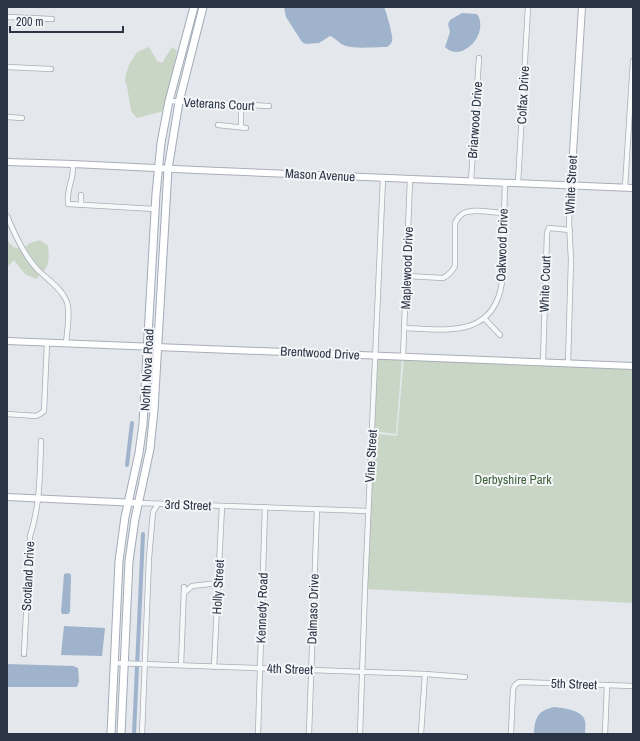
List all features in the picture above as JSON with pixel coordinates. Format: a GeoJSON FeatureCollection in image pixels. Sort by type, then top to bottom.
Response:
{"type":"FeatureCollection","features":[{"type":"Feature","properties":{"kind":"main road","name":"North Nova Road"},"geometry":{"type":"LineString","coordinates":[[111,734],[119,561],[128,503],[141,440],[145,406],[158,169],[169,101],[194,7]]}},
{"type":"Feature","properties":{"kind":"main road","name":"North Nova Road"},"geometry":{"type":"LineString","coordinates":[[121,734],[126,663],[128,568],[132,534],[147,466],[153,422],[168,169],[179,102],[203,7]]}},
{"type":"Feature","properties":{"kind":"main road"},"geometry":{"type":"LineString","coordinates":[[152,272],[157,285],[161,290]]}},
{"type":"Feature","properties":{"kind":"street","name":"Colfax Drive"},"geometry":{"type":"LineString","coordinates":[[518,183],[528,7]]}},
{"type":"Feature","properties":{"kind":"street","name":"White Street"},"geometry":{"type":"LineString","coordinates":[[568,363],[571,266],[569,223],[582,7]]}},
{"type":"Feature","properties":{"kind":"street"},"geometry":{"type":"LineString","coordinates":[[7,17],[52,19]]}},
{"type":"Feature","properties":{"kind":"street"},"geometry":{"type":"LineString","coordinates":[[185,38],[194,40]]}},
{"type":"Feature","properties":{"kind":"street","name":"Briarwood Drive"},"geometry":{"type":"LineString","coordinates":[[471,181],[479,58]]}},
{"type":"Feature","properties":{"kind":"street"},"geometry":{"type":"LineString","coordinates":[[625,187],[633,61]]}},
{"type":"Feature","properties":{"kind":"street"},"geometry":{"type":"LineString","coordinates":[[7,67],[51,69]]}},
{"type":"Feature","properties":{"kind":"street","name":"Veterans Court"},"geometry":{"type":"LineString","coordinates":[[169,101],[269,106]]}},
{"type":"Feature","properties":{"kind":"street"},"geometry":{"type":"LineString","coordinates":[[240,127],[242,110]]}},
{"type":"Feature","properties":{"kind":"street"},"geometry":{"type":"LineString","coordinates":[[7,117],[22,118]]}},
{"type":"Feature","properties":{"kind":"street"},"geometry":{"type":"LineString","coordinates":[[218,125],[246,128]]}},
{"type":"Feature","properties":{"kind":"street","name":"Mason Avenue"},"geometry":{"type":"LineString","coordinates":[[7,162],[633,188]]}},
{"type":"Feature","properties":{"kind":"street"},"geometry":{"type":"LineString","coordinates":[[73,164],[72,180],[67,198],[68,204],[155,208]]}},
{"type":"Feature","properties":{"kind":"street","name":"Vine Street"},"geometry":{"type":"LineString","coordinates":[[360,734],[368,511],[383,178]]}},
{"type":"Feature","properties":{"kind":"street","name":"Maplewood Drive"},"geometry":{"type":"LineString","coordinates":[[403,357],[410,179]]}},
{"type":"Feature","properties":{"kind":"street","name":"Oakwood Drive"},"geometry":{"type":"LineString","coordinates":[[405,328],[449,330],[468,327],[484,318],[494,305],[500,290],[505,183]]}},
{"type":"Feature","properties":{"kind":"street"},"geometry":{"type":"LineString","coordinates":[[81,195],[81,205]]}},
{"type":"Feature","properties":{"kind":"street"},"geometry":{"type":"LineString","coordinates":[[407,276],[443,278],[452,272],[455,266],[455,223],[458,216],[462,213],[476,211],[504,213]]}},
{"type":"Feature","properties":{"kind":"street"},"geometry":{"type":"LineString","coordinates":[[7,218],[19,241],[37,269],[59,290],[66,300],[68,310],[66,343]]}},
{"type":"Feature","properties":{"kind":"street","name":"White Court"},"geometry":{"type":"LineString","coordinates":[[543,362],[547,233],[550,228],[570,230]]}},
{"type":"Feature","properties":{"kind":"street"},"geometry":{"type":"LineString","coordinates":[[484,318],[500,335]]}},
{"type":"Feature","properties":{"kind":"street","name":"Brentwood Drive"},"geometry":{"type":"LineString","coordinates":[[7,341],[633,366]]}},
{"type":"Feature","properties":{"kind":"street"},"geometry":{"type":"LineString","coordinates":[[7,414],[36,416],[44,411],[47,342]]}},
{"type":"Feature","properties":{"kind":"street","name":"Scotland Drive"},"geometry":{"type":"LineString","coordinates":[[24,654],[30,536],[34,524],[38,498],[41,441]]}},
{"type":"Feature","properties":{"kind":"street","name":"3rd Street"},"geometry":{"type":"LineString","coordinates":[[7,497],[128,503],[368,511]]}},
{"type":"Feature","properties":{"kind":"street"},"geometry":{"type":"LineString","coordinates":[[146,503],[152,512]]}},
{"type":"Feature","properties":{"kind":"street"},"geometry":{"type":"LineString","coordinates":[[142,734],[152,512],[158,504]]}},
{"type":"Feature","properties":{"kind":"street","name":"Holly Street"},"geometry":{"type":"LineString","coordinates":[[214,667],[222,506]]}},
{"type":"Feature","properties":{"kind":"street","name":"Kennedy Road"},"geometry":{"type":"LineString","coordinates":[[258,734],[265,507]]}},
{"type":"Feature","properties":{"kind":"street","name":"Dalmaso Drive"},"geometry":{"type":"LineString","coordinates":[[309,734],[317,509]]}},
{"type":"Feature","properties":{"kind":"street"},"geometry":{"type":"LineString","coordinates":[[184,593],[192,586],[218,583]]}},
{"type":"Feature","properties":{"kind":"street"},"geometry":{"type":"LineString","coordinates":[[181,665],[184,587]]}},
{"type":"Feature","properties":{"kind":"street","name":"4th Street"},"geometry":{"type":"LineString","coordinates":[[114,663],[425,674],[465,677]]}},
{"type":"Feature","properties":{"kind":"street"},"geometry":{"type":"LineString","coordinates":[[421,734],[425,674]]}},
{"type":"Feature","properties":{"kind":"street","name":"5th Street"},"geometry":{"type":"LineString","coordinates":[[511,734],[513,689],[519,682],[633,686]]}},
{"type":"Feature","properties":{"kind":"street"},"geometry":{"type":"LineString","coordinates":[[605,734],[607,686]]}},
{"type":"Feature","properties":{"kind":"green space"},"geometry":{"type":"Polygon","coordinates":[[[149,47],[157,61],[162,63],[172,47],[177,51],[164,111],[137,118],[131,111],[125,81],[126,74],[129,65],[137,52],[149,47]]]}},
{"type":"Feature","properties":{"kind":"green space"},"geometry":{"type":"Polygon","coordinates":[[[7,240],[13,247],[22,249],[35,270],[40,275],[36,279],[25,274],[14,260],[7,267],[7,240]]]}},
{"type":"Feature","properties":{"kind":"green space"},"geometry":{"type":"Polygon","coordinates":[[[40,240],[48,246],[48,263],[43,272],[25,247],[30,243],[40,240]]]}},
{"type":"Feature","properties":{"kind":"green space"},"geometry":{"type":"Polygon","coordinates":[[[377,358],[402,359],[396,434],[374,431],[377,358]]]}},
{"type":"Feature","properties":{"kind":"green space","name":"Derbyshire Park"},"geometry":{"type":"Polygon","coordinates":[[[404,358],[633,366],[633,603],[365,589],[372,433],[397,436],[404,358]]]}},
{"type":"Feature","properties":{"kind":"water"},"geometry":{"type":"Polygon","coordinates":[[[284,7],[384,7],[390,26],[392,40],[390,45],[387,47],[360,48],[344,45],[330,36],[319,43],[306,44],[302,42],[286,17],[284,7]]]}},
{"type":"Feature","properties":{"kind":"water"},"geometry":{"type":"Polygon","coordinates":[[[462,13],[477,14],[480,22],[480,30],[472,44],[466,49],[459,52],[452,51],[445,47],[450,32],[448,24],[450,20],[462,13]]]}},
{"type":"Feature","properties":{"kind":"water"},"geometry":{"type":"Polygon","coordinates":[[[69,573],[71,575],[70,612],[68,614],[62,614],[64,574],[69,573]]]}},
{"type":"Feature","properties":{"kind":"water"},"geometry":{"type":"Polygon","coordinates":[[[64,626],[105,628],[102,656],[61,655],[64,626]]]}},
{"type":"Feature","properties":{"kind":"water"},"geometry":{"type":"Polygon","coordinates":[[[7,664],[73,666],[78,668],[79,681],[77,687],[7,687],[7,664]]]}},
{"type":"Feature","properties":{"kind":"water"},"geometry":{"type":"Polygon","coordinates":[[[554,707],[572,710],[581,714],[585,721],[585,734],[534,734],[536,719],[540,713],[554,707]]]}},
{"type":"Feature","properties":{"kind":"waterway"},"geometry":{"type":"LineString","coordinates":[[127,465],[132,423]]}},
{"type":"Feature","properties":{"kind":"waterway"},"geometry":{"type":"LineString","coordinates":[[134,734],[143,534]]}}]}
